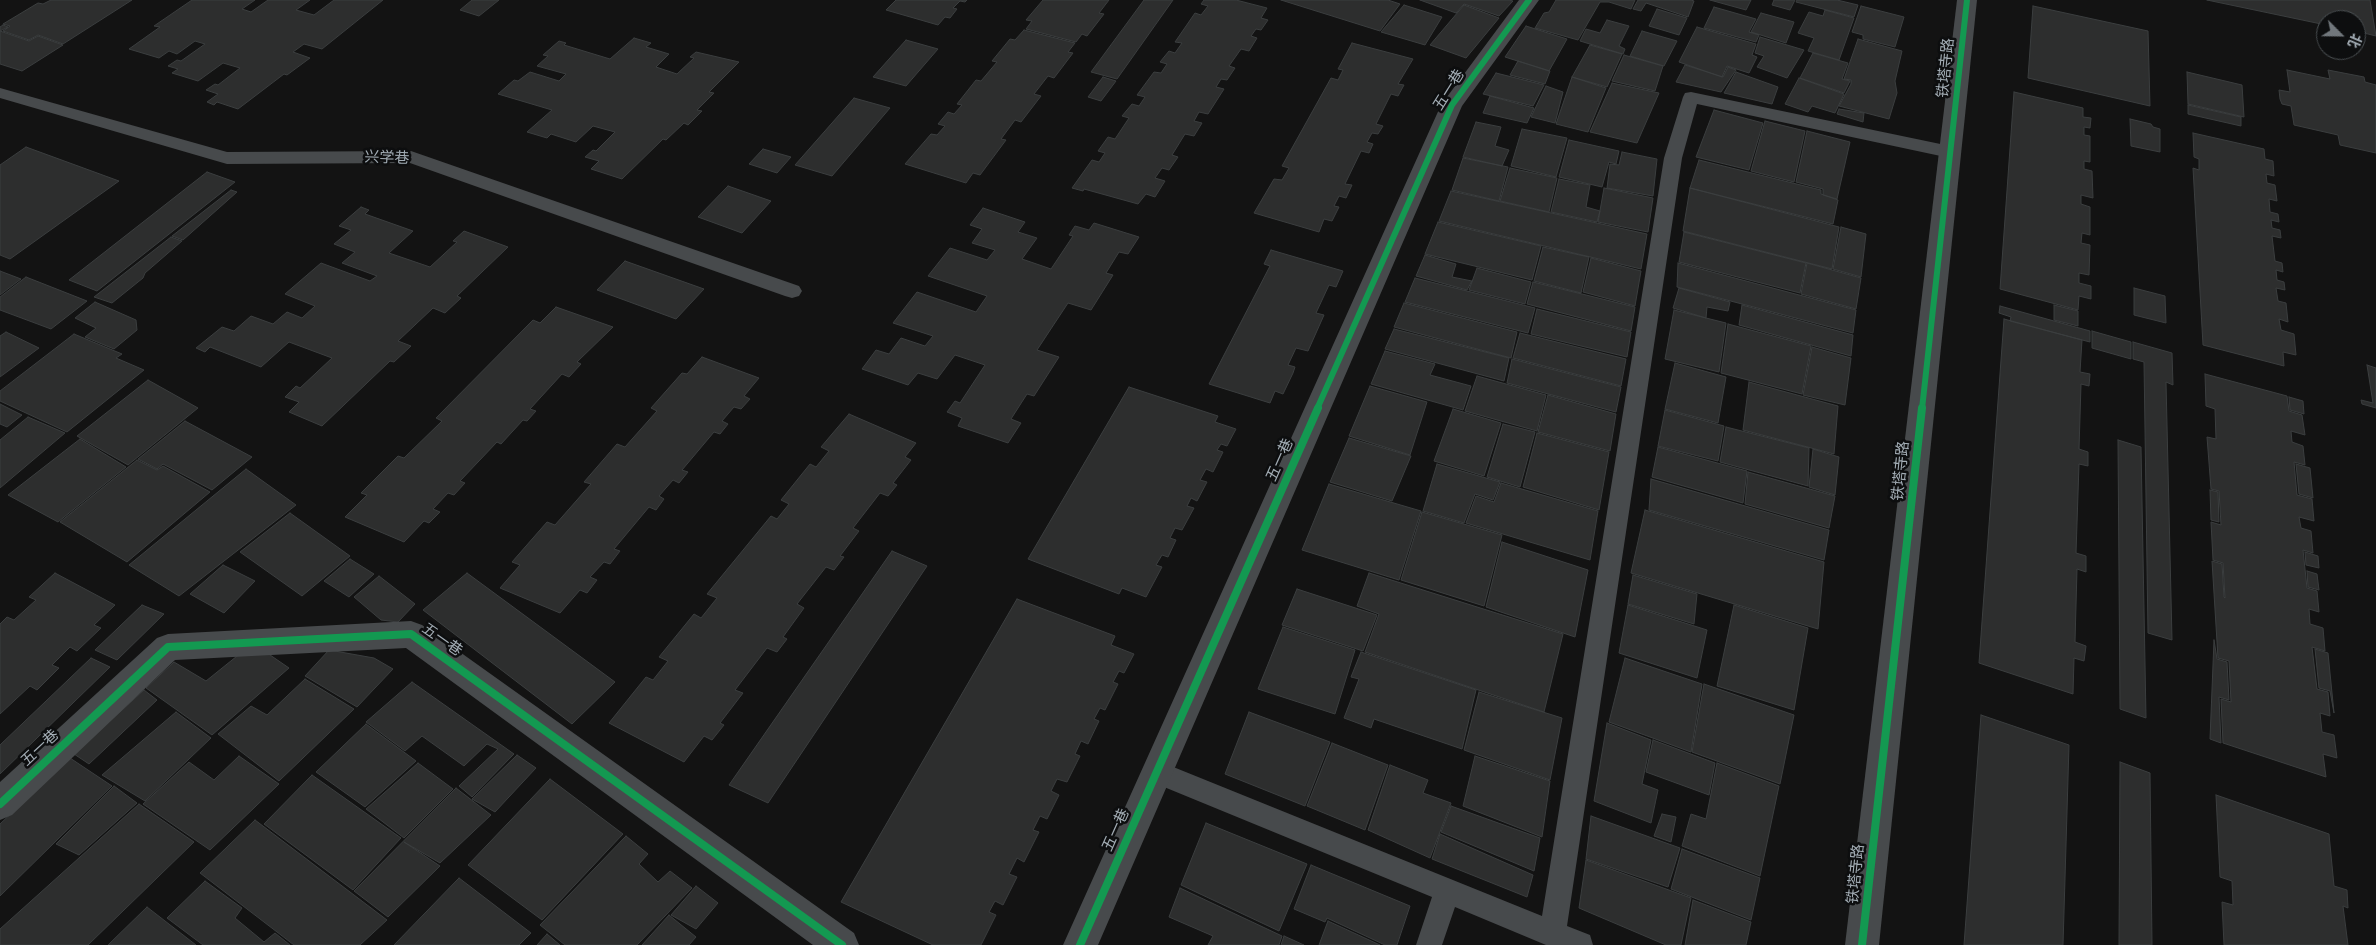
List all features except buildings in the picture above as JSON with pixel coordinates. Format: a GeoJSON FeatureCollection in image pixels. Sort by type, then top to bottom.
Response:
{"type":"FeatureCollection","features":[{"type":"Feature","properties":{"kind":"street","name":"五一巷"},"geometry":{"type":"LineString","coordinates":[[1080,945],[1452,105],[1529,0]]}},
{"type":"Feature","properties":{"kind":"street","name":"铁塔寺路"},"geometry":{"type":"LineString","coordinates":[[1862,945],[1967,0]]}},
{"type":"Feature","properties":{"kind":"street","name":"五一巷"},"geometry":{"type":"LineString","coordinates":[[0,804],[168,647],[411,634],[842,945]]}},
{"type":"Feature","properties":{"kind":"lane","name":"兴学巷"},"geometry":{"type":"LineString","coordinates":[[0,92],[227,158],[410,157],[792,291]]}},
{"type":"Feature","properties":{"kind":"lane"},"geometry":{"type":"LineString","coordinates":[[1552,934],[1673,158],[1691,96],[1950,152]]}},
{"type":"Feature","properties":{"kind":"lane"},"geometry":{"type":"LineString","coordinates":[[1156,772],[1580,945]]}},
{"type":"Feature","properties":{"kind":"lane"},"geometry":{"type":"LineString","coordinates":[[1429,945],[1447,891]]}},
{"type":"Feature","properties":{"kind":"cycle path"},"geometry":{"type":"LineString","coordinates":[[1080,945],[1452,105],[1529,0]]}},
{"type":"Feature","properties":{"kind":"cycle path"},"geometry":{"type":"LineString","coordinates":[[1862,945],[1967,0]]}},
{"type":"Feature","properties":{"kind":"cycle path"},"geometry":{"type":"LineString","coordinates":[[0,804],[168,647],[411,634],[842,945]]}}]}
